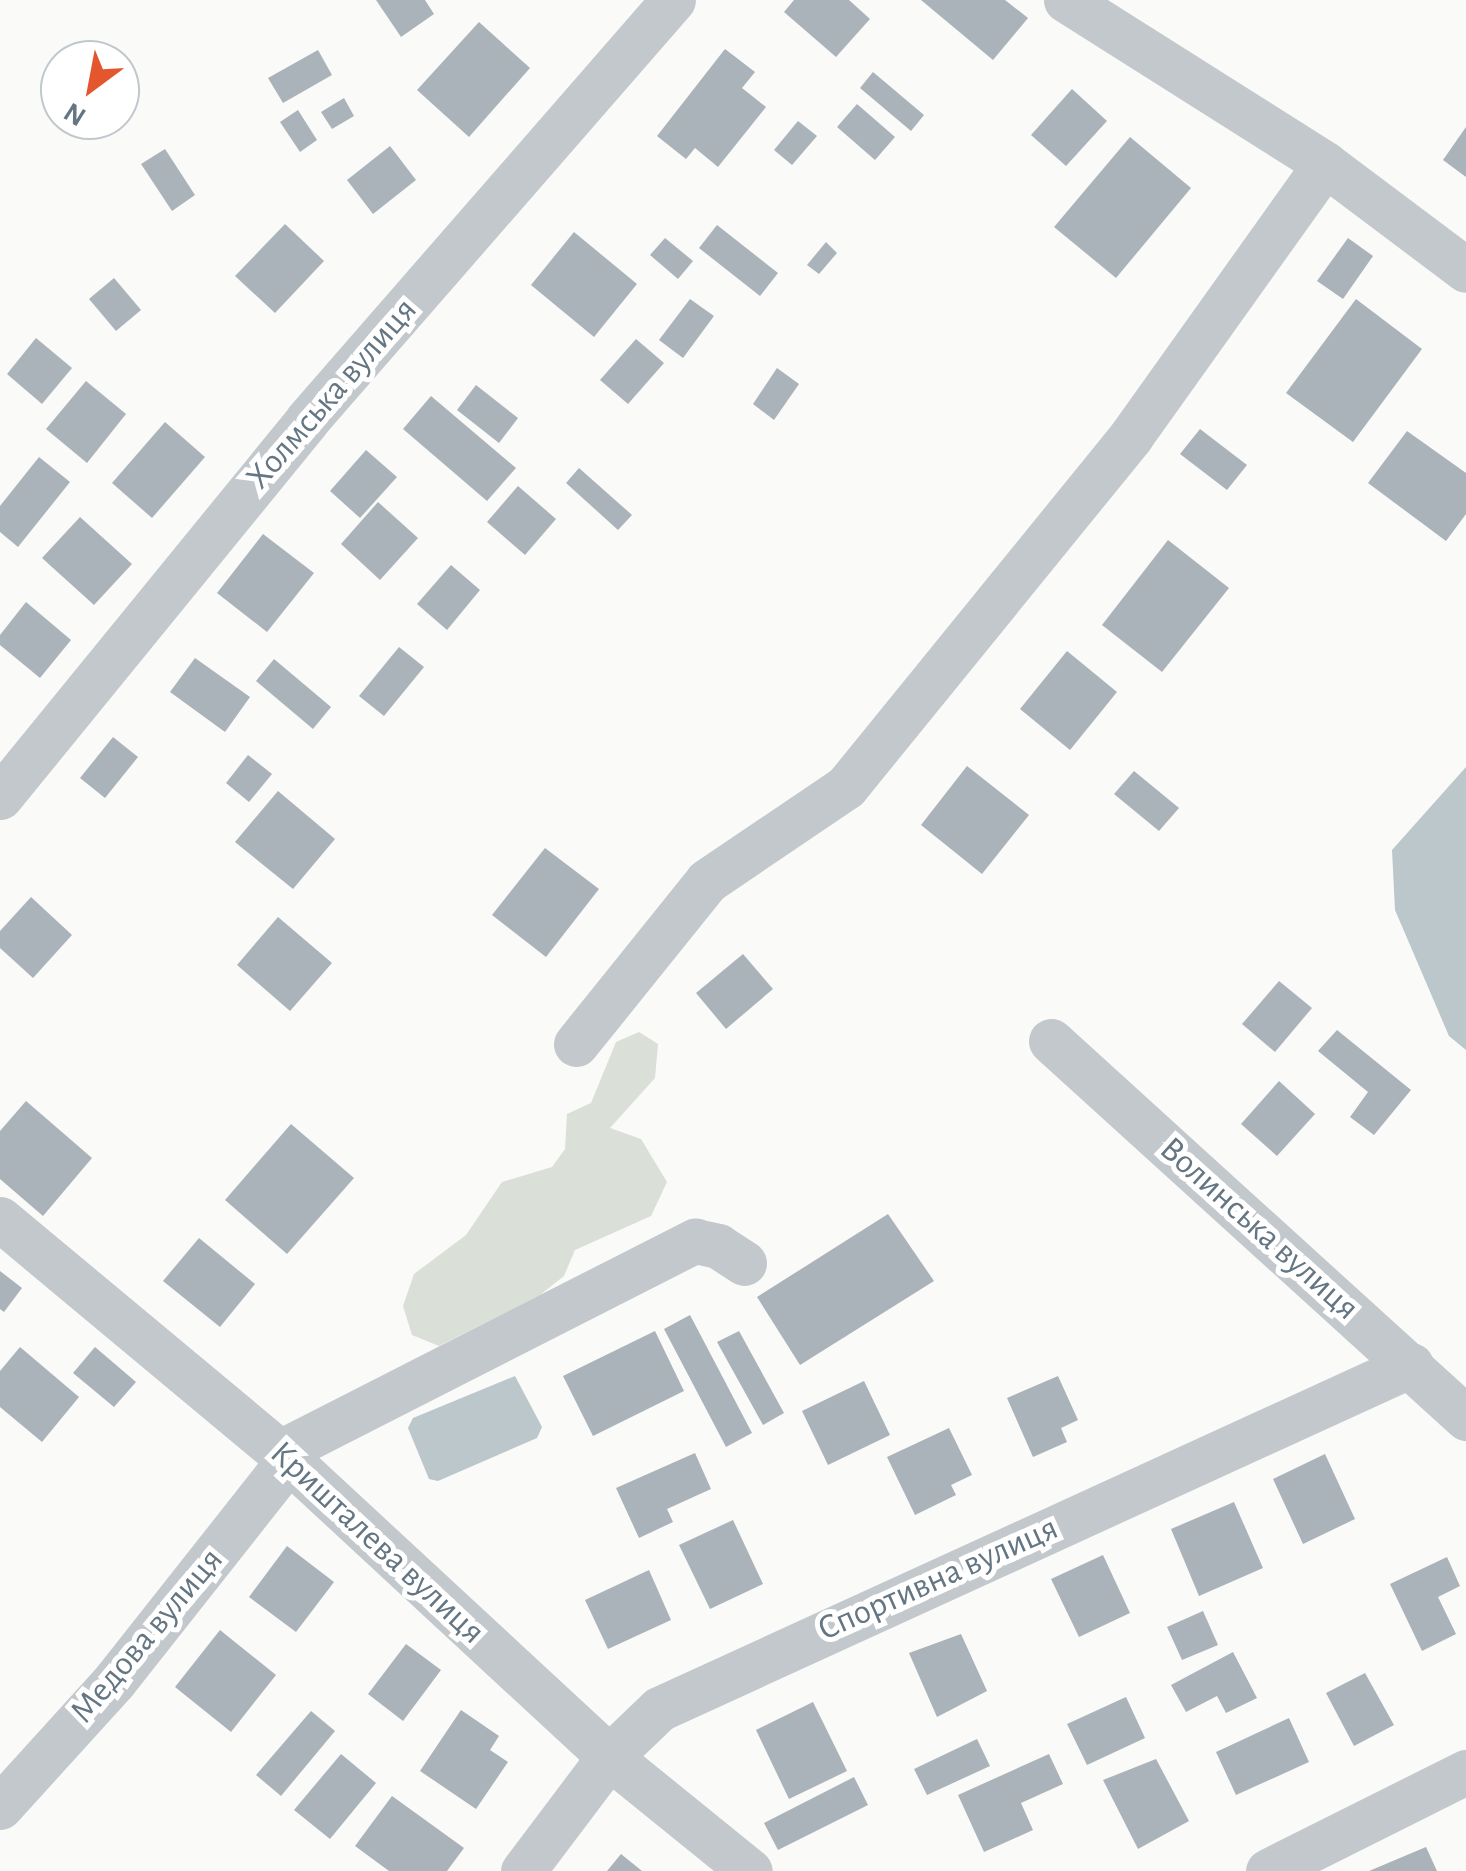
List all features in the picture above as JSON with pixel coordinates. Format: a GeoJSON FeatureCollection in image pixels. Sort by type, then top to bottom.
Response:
{"type":"FeatureCollection","features":[{"type":"Feature","properties":{"kind":"street","name":"Холмська вулиця"},"geometry":{"type":"LineString","coordinates":[[0,797],[307,420],[674,0]]}},
{"type":"Feature","properties":{"kind":"street"},"geometry":{"type":"LineString","coordinates":[[1066,0],[1325,164],[1466,270]]}},
{"type":"Feature","properties":{"kind":"street"},"geometry":{"type":"LineString","coordinates":[[576,1044],[706,881],[846,787],[1131,436],[1325,164]]}},
{"type":"Feature","properties":{"kind":"street","name":"Волинська вулиця"},"geometry":{"type":"LineString","coordinates":[[1051,1041],[1466,1418]]}},
{"type":"Feature","properties":{"kind":"street","name":"Кришталева вулиця"},"geometry":{"type":"LineString","coordinates":[[0,1220],[284,1457],[609,1758],[750,1871]]}},
{"type":"Feature","properties":{"kind":"street"},"geometry":{"type":"LineString","coordinates":[[284,1457],[694,1242],[718,1246],[744,1263]]}},
{"type":"Feature","properties":{"kind":"street","name":"Спортивна вулиця"},"geometry":{"type":"LineString","coordinates":[[524,1871],[609,1758],[659,1710],[718,1677],[1411,1365]]}},
{"type":"Feature","properties":{"kind":"street","name":"Медова вулиця"},"geometry":{"type":"LineString","coordinates":[[0,1807],[115,1680],[284,1457]]}},
{"type":"Feature","properties":{"kind":"street"},"geometry":{"type":"LineString","coordinates":[[1268,1871],[1466,1772]]}},
{"type":"Feature","properties":{"kind":"shaded area"},"geometry":{"type":"Polygon","coordinates":[[[1466,767],[1466,1050],[1449,1036],[1395,910],[1392,850],[1466,767]]]}},
{"type":"Feature","properties":{"kind":"shaded area"},"geometry":{"type":"Polygon","coordinates":[[[639,1032],[658,1044],[655,1078],[610,1128],[641,1139],[667,1182],[651,1216],[575,1250],[564,1276],[540,1295],[439,1346],[412,1335],[403,1306],[414,1274],[466,1235],[502,1182],[552,1167],[565,1149],[567,1114],[591,1103],[616,1042],[639,1032]]]}},
{"type":"Feature","properties":{"kind":"shaded area"},"geometry":{"type":"Polygon","coordinates":[[[515,1376],[542,1427],[537,1438],[438,1481],[429,1479],[408,1428],[413,1418],[515,1376]]]}},
{"type":"Feature","properties":{"kind":"building"},"geometry":{"type":"Polygon","coordinates":[[[376,0],[425,0],[434,14],[401,37],[376,0]]]}},
{"type":"Feature","properties":{"kind":"building"},"geometry":{"type":"Polygon","coordinates":[[[794,0],[849,0],[870,19],[836,57],[784,12],[794,0]]]}},
{"type":"Feature","properties":{"kind":"building"},"geometry":{"type":"Polygon","coordinates":[[[921,0],[1005,0],[1028,18],[993,60],[921,0]]]}},
{"type":"Feature","properties":{"kind":"building"},"geometry":{"type":"Polygon","coordinates":[[[479,22],[530,68],[469,137],[417,90],[479,22]]]}},
{"type":"Feature","properties":{"kind":"building"},"geometry":{"type":"Polygon","coordinates":[[[725,49],[755,72],[742,88],[766,107],[718,167],[695,148],[686,159],[657,136],[725,49]]]}},
{"type":"Feature","properties":{"kind":"building"},"geometry":{"type":"Polygon","coordinates":[[[318,50],[332,75],[283,103],[268,78],[318,50]]]}},
{"type":"Feature","properties":{"kind":"building"},"geometry":{"type":"Polygon","coordinates":[[[873,72],[924,115],[911,131],[860,88],[873,72]]]}},
{"type":"Feature","properties":{"kind":"building"},"geometry":{"type":"Polygon","coordinates":[[[1072,89],[1107,121],[1066,166],[1031,135],[1072,89]]]}},
{"type":"Feature","properties":{"kind":"building"},"geometry":{"type":"Polygon","coordinates":[[[344,98],[354,116],[332,129],[321,112],[344,98]]]}},
{"type":"Feature","properties":{"kind":"building"},"geometry":{"type":"Polygon","coordinates":[[[857,104],[895,137],[875,160],[837,127],[857,104]]]}},
{"type":"Feature","properties":{"kind":"building"},"geometry":{"type":"Polygon","coordinates":[[[298,110],[317,140],[300,152],[280,122],[298,110]]]}},
{"type":"Feature","properties":{"kind":"building"},"geometry":{"type":"Polygon","coordinates":[[[798,121],[817,136],[792,165],[774,150],[798,121]]]}},
{"type":"Feature","properties":{"kind":"building"},"geometry":{"type":"Polygon","coordinates":[[[1466,127],[1466,177],[1443,160],[1466,127]]]}},
{"type":"Feature","properties":{"kind":"building"},"geometry":{"type":"Polygon","coordinates":[[[1130,137],[1191,188],[1116,278],[1054,227],[1130,137]]]}},
{"type":"Feature","properties":{"kind":"building"},"geometry":{"type":"Polygon","coordinates":[[[390,146],[416,180],[373,214],[347,180],[390,146]]]}},
{"type":"Feature","properties":{"kind":"building"},"geometry":{"type":"Polygon","coordinates":[[[165,149],[195,195],[172,211],[141,164],[165,149]]]}},
{"type":"Feature","properties":{"kind":"building"},"geometry":{"type":"Polygon","coordinates":[[[285,224],[324,261],[275,313],[235,276],[285,224]]]}},
{"type":"Feature","properties":{"kind":"building"},"geometry":{"type":"Polygon","coordinates":[[[717,225],[778,273],[760,296],[699,248],[717,225]]]}},
{"type":"Feature","properties":{"kind":"building"},"geometry":{"type":"Polygon","coordinates":[[[574,232],[637,284],[594,337],[531,285],[574,232]]]}},
{"type":"Feature","properties":{"kind":"building"},"geometry":{"type":"Polygon","coordinates":[[[665,238],[693,261],[678,279],[650,255],[665,238]]]}},
{"type":"Feature","properties":{"kind":"building"},"geometry":{"type":"Polygon","coordinates":[[[1348,238],[1373,256],[1343,299],[1317,281],[1348,238]]]}},
{"type":"Feature","properties":{"kind":"building"},"geometry":{"type":"Polygon","coordinates":[[[826,242],[837,253],[819,274],[807,265],[826,242]]]}},
{"type":"Feature","properties":{"kind":"building"},"geometry":{"type":"Polygon","coordinates":[[[114,278],[141,310],[116,331],[89,299],[114,278]]]}},
{"type":"Feature","properties":{"kind":"building"},"geometry":{"type":"Polygon","coordinates":[[[690,299],[714,316],[683,358],[659,340],[690,299]]]}},
{"type":"Feature","properties":{"kind":"building"},"geometry":{"type":"Polygon","coordinates":[[[1356,299],[1422,349],[1353,442],[1286,393],[1356,299]]]}},
{"type":"Feature","properties":{"kind":"building"},"geometry":{"type":"Polygon","coordinates":[[[36,338],[72,368],[42,404],[7,374],[36,338]]]}},
{"type":"Feature","properties":{"kind":"building"},"geometry":{"type":"Polygon","coordinates":[[[636,339],[664,363],[628,404],[600,380],[636,339]]]}},
{"type":"Feature","properties":{"kind":"building"},"geometry":{"type":"Polygon","coordinates":[[[777,368],[799,384],[774,420],[753,404],[777,368]]]}},
{"type":"Feature","properties":{"kind":"building"},"geometry":{"type":"Polygon","coordinates":[[[86,381],[126,414],[87,463],[46,429],[86,381]]]}},
{"type":"Feature","properties":{"kind":"building"},"geometry":{"type":"Polygon","coordinates":[[[476,385],[518,418],[499,443],[457,410],[476,385]]]}},
{"type":"Feature","properties":{"kind":"building"},"geometry":{"type":"Polygon","coordinates":[[[431,396],[516,468],[487,501],[403,429],[431,396]]]}},
{"type":"Feature","properties":{"kind":"building"},"geometry":{"type":"Polygon","coordinates":[[[165,422],[205,457],[152,518],[112,483],[165,422]]]}},
{"type":"Feature","properties":{"kind":"building"},"geometry":{"type":"Polygon","coordinates":[[[1200,429],[1247,465],[1227,490],[1180,454],[1200,429]]]}},
{"type":"Feature","properties":{"kind":"building"},"geometry":{"type":"Polygon","coordinates":[[[1407,431],[1466,473],[1466,514],[1446,541],[1368,483],[1407,431]]]}},
{"type":"Feature","properties":{"kind":"building"},"geometry":{"type":"Polygon","coordinates":[[[366,450],[397,477],[360,518],[330,491],[366,450]]]}},
{"type":"Feature","properties":{"kind":"building"},"geometry":{"type":"Polygon","coordinates":[[[39,457],[70,482],[18,547],[0,532],[0,506],[39,457]]]}},
{"type":"Feature","properties":{"kind":"building"},"geometry":{"type":"Polygon","coordinates":[[[579,468],[632,515],[618,530],[566,483],[579,468]]]}},
{"type":"Feature","properties":{"kind":"building"},"geometry":{"type":"Polygon","coordinates":[[[518,486],[556,519],[525,555],[487,522],[518,486]]]}},
{"type":"Feature","properties":{"kind":"building"},"geometry":{"type":"Polygon","coordinates":[[[378,502],[418,538],[380,580],[341,544],[378,502]]]}},
{"type":"Feature","properties":{"kind":"building"},"geometry":{"type":"Polygon","coordinates":[[[80,517],[132,564],[94,605],[42,558],[80,517]]]}},
{"type":"Feature","properties":{"kind":"building"},"geometry":{"type":"Polygon","coordinates":[[[263,534],[314,573],[267,632],[217,593],[263,534]]]}},
{"type":"Feature","properties":{"kind":"building"},"geometry":{"type":"Polygon","coordinates":[[[1168,540],[1229,588],[1162,672],[1102,625],[1168,540]]]}},
{"type":"Feature","properties":{"kind":"building"},"geometry":{"type":"Polygon","coordinates":[[[451,565],[480,590],[447,630],[417,604],[451,565]]]}},
{"type":"Feature","properties":{"kind":"building"},"geometry":{"type":"Polygon","coordinates":[[[26,602],[71,640],[40,678],[0,645],[0,635],[26,602]]]}},
{"type":"Feature","properties":{"kind":"building"},"geometry":{"type":"Polygon","coordinates":[[[399,647],[424,667],[384,716],[359,696],[399,647]]]}},
{"type":"Feature","properties":{"kind":"building"},"geometry":{"type":"Polygon","coordinates":[[[1067,651],[1117,692],[1070,750],[1020,709],[1067,651]]]}},
{"type":"Feature","properties":{"kind":"building"},"geometry":{"type":"Polygon","coordinates":[[[195,658],[250,697],[225,732],[170,692],[195,658]]]}},
{"type":"Feature","properties":{"kind":"building"},"geometry":{"type":"Polygon","coordinates":[[[274,659],[331,707],[313,729],[256,681],[274,659]]]}},
{"type":"Feature","properties":{"kind":"building"},"geometry":{"type":"Polygon","coordinates":[[[113,737],[138,757],[105,798],[80,778],[113,737]]]}},
{"type":"Feature","properties":{"kind":"building"},"geometry":{"type":"Polygon","coordinates":[[[248,755],[272,774],[249,802],[226,783],[248,755]]]}},
{"type":"Feature","properties":{"kind":"building"},"geometry":{"type":"Polygon","coordinates":[[[967,766],[1029,815],[982,874],[921,825],[967,766]]]}},
{"type":"Feature","properties":{"kind":"building"},"geometry":{"type":"Polygon","coordinates":[[[1134,771],[1179,808],[1159,831],[1114,794],[1134,771]]]}},
{"type":"Feature","properties":{"kind":"building"},"geometry":{"type":"Polygon","coordinates":[[[278,791],[335,839],[293,889],[235,842],[278,791]]]}},
{"type":"Feature","properties":{"kind":"building"},"geometry":{"type":"Polygon","coordinates":[[[545,848],[599,889],[546,957],[492,915],[545,848]]]}},
{"type":"Feature","properties":{"kind":"building"},"geometry":{"type":"Polygon","coordinates":[[[31,897],[72,935],[33,978],[0,948],[0,931],[31,897]]]}},
{"type":"Feature","properties":{"kind":"building"},"geometry":{"type":"Polygon","coordinates":[[[278,917],[332,963],[290,1011],[237,965],[278,917]]]}},
{"type":"Feature","properties":{"kind":"building"},"geometry":{"type":"Polygon","coordinates":[[[743,954],[773,989],[726,1029],[696,993],[743,954]]]}},
{"type":"Feature","properties":{"kind":"building"},"geometry":{"type":"Polygon","coordinates":[[[1279,981],[1312,1008],[1275,1052],[1242,1024],[1279,981]]]}},
{"type":"Feature","properties":{"kind":"building"},"geometry":{"type":"Polygon","coordinates":[[[1337,1030],[1411,1090],[1374,1135],[1350,1117],[1368,1092],[1318,1051],[1337,1030]]]}},
{"type":"Feature","properties":{"kind":"building"},"geometry":{"type":"Polygon","coordinates":[[[1279,1081],[1315,1114],[1277,1156],[1241,1124],[1279,1081]]]}},
{"type":"Feature","properties":{"kind":"building"},"geometry":{"type":"Polygon","coordinates":[[[26,1101],[92,1158],[43,1216],[0,1179],[0,1131],[26,1101]]]}},
{"type":"Feature","properties":{"kind":"building"},"geometry":{"type":"Polygon","coordinates":[[[291,1124],[354,1178],[287,1254],[225,1200],[291,1124]]]}},
{"type":"Feature","properties":{"kind":"building"},"geometry":{"type":"Polygon","coordinates":[[[888,1214],[934,1281],[800,1365],[757,1297],[888,1214]]]}},
{"type":"Feature","properties":{"kind":"building"},"geometry":{"type":"Polygon","coordinates":[[[199,1238],[255,1284],[220,1327],[163,1281],[199,1238]]]}},
{"type":"Feature","properties":{"kind":"building"},"geometry":{"type":"Polygon","coordinates":[[[0,1271],[22,1288],[4,1312],[0,1309],[0,1271]]]}},
{"type":"Feature","properties":{"kind":"building"},"geometry":{"type":"Polygon","coordinates":[[[690,1315],[752,1433],[726,1447],[664,1329],[690,1315]]]}},
{"type":"Feature","properties":{"kind":"building"},"geometry":{"type":"Polygon","coordinates":[[[655,1331],[684,1391],[593,1436],[563,1376],[655,1331]]]}},
{"type":"Feature","properties":{"kind":"building"},"geometry":{"type":"Polygon","coordinates":[[[739,1331],[784,1413],[763,1425],[717,1342],[739,1331]]]}},
{"type":"Feature","properties":{"kind":"building"},"geometry":{"type":"Polygon","coordinates":[[[20,1347],[79,1397],[42,1442],[0,1407],[0,1371],[20,1347]]]}},
{"type":"Feature","properties":{"kind":"building"},"geometry":{"type":"Polygon","coordinates":[[[95,1347],[136,1382],[114,1407],[73,1373],[95,1347]]]}},
{"type":"Feature","properties":{"kind":"building"},"geometry":{"type":"Polygon","coordinates":[[[1058,1376],[1078,1420],[1061,1428],[1067,1442],[1033,1457],[1007,1398],[1058,1376]]]}},
{"type":"Feature","properties":{"kind":"building"},"geometry":{"type":"Polygon","coordinates":[[[864,1381],[890,1435],[828,1465],[802,1411],[864,1381]]]}},
{"type":"Feature","properties":{"kind":"building"},"geometry":{"type":"Polygon","coordinates":[[[949,1428],[972,1475],[951,1485],[956,1495],[915,1515],[887,1457],[949,1428]]]}},
{"type":"Feature","properties":{"kind":"building"},"geometry":{"type":"Polygon","coordinates":[[[695,1453],[711,1489],[667,1509],[673,1522],[639,1538],[616,1488],[695,1453]]]}},
{"type":"Feature","properties":{"kind":"building"},"geometry":{"type":"Polygon","coordinates":[[[1325,1454],[1355,1519],[1303,1544],[1273,1479],[1325,1454]]]}},
{"type":"Feature","properties":{"kind":"building"},"geometry":{"type":"Polygon","coordinates":[[[1234,1502],[1263,1568],[1199,1596],[1171,1529],[1234,1502]]]}},
{"type":"Feature","properties":{"kind":"building"},"geometry":{"type":"Polygon","coordinates":[[[733,1520],[763,1584],[710,1609],[679,1545],[733,1520]]]}},
{"type":"Feature","properties":{"kind":"building"},"geometry":{"type":"Polygon","coordinates":[[[287,1546],[334,1582],[296,1632],[249,1597],[287,1546]]]}},
{"type":"Feature","properties":{"kind":"building"},"geometry":{"type":"Polygon","coordinates":[[[1103,1555],[1130,1613],[1079,1637],[1051,1579],[1103,1555]]]}},
{"type":"Feature","properties":{"kind":"building"},"geometry":{"type":"Polygon","coordinates":[[[1447,1557],[1460,1586],[1438,1597],[1456,1634],[1422,1651],[1390,1584],[1447,1557]]]}},
{"type":"Feature","properties":{"kind":"building"},"geometry":{"type":"Polygon","coordinates":[[[649,1570],[671,1620],[608,1649],[585,1600],[649,1570]]]}},
{"type":"Feature","properties":{"kind":"building"},"geometry":{"type":"Polygon","coordinates":[[[1203,1611],[1218,1645],[1182,1660],[1167,1627],[1203,1611]]]}},
{"type":"Feature","properties":{"kind":"building"},"geometry":{"type":"Polygon","coordinates":[[[220,1630],[276,1675],[231,1732],[175,1687],[220,1630]]]}},
{"type":"Feature","properties":{"kind":"building"},"geometry":{"type":"Polygon","coordinates":[[[961,1634],[987,1691],[937,1717],[909,1653],[961,1634]]]}},
{"type":"Feature","properties":{"kind":"building"},"geometry":{"type":"Polygon","coordinates":[[[406,1644],[441,1670],[403,1721],[368,1694],[406,1644]]]}},
{"type":"Feature","properties":{"kind":"building"},"geometry":{"type":"Polygon","coordinates":[[[1233,1652],[1257,1698],[1226,1713],[1217,1696],[1186,1712],[1171,1685],[1233,1652]]]}},
{"type":"Feature","properties":{"kind":"building"},"geometry":{"type":"Polygon","coordinates":[[[1365,1673],[1394,1725],[1354,1746],[1326,1693],[1365,1673]]]}},
{"type":"Feature","properties":{"kind":"building"},"geometry":{"type":"Polygon","coordinates":[[[1126,1697],[1145,1738],[1087,1765],[1067,1724],[1126,1697]]]}},
{"type":"Feature","properties":{"kind":"building"},"geometry":{"type":"Polygon","coordinates":[[[813,1702],[847,1771],[789,1799],[756,1730],[813,1702]]]}},
{"type":"Feature","properties":{"kind":"building"},"geometry":{"type":"Polygon","coordinates":[[[461,1710],[499,1736],[490,1750],[508,1762],[476,1809],[420,1771],[461,1710]]]}},
{"type":"Feature","properties":{"kind":"building"},"geometry":{"type":"Polygon","coordinates":[[[311,1711],[335,1731],[281,1796],[256,1775],[311,1711]]]}},
{"type":"Feature","properties":{"kind":"building"},"geometry":{"type":"Polygon","coordinates":[[[1289,1718],[1309,1762],[1236,1795],[1216,1752],[1289,1718]]]}},
{"type":"Feature","properties":{"kind":"building"},"geometry":{"type":"Polygon","coordinates":[[[977,1739],[990,1766],[927,1795],[914,1769],[977,1739]]]}},
{"type":"Feature","properties":{"kind":"building"},"geometry":{"type":"Polygon","coordinates":[[[341,1754],[376,1783],[330,1839],[294,1810],[341,1754]]]}},
{"type":"Feature","properties":{"kind":"building"},"geometry":{"type":"Polygon","coordinates":[[[1049,1754],[1063,1784],[1021,1803],[1033,1830],[984,1852],[958,1795],[1049,1754]]]}},
{"type":"Feature","properties":{"kind":"building"},"geometry":{"type":"Polygon","coordinates":[[[1156,1759],[1189,1821],[1138,1849],[1103,1780],[1156,1759]]]}},
{"type":"Feature","properties":{"kind":"building"},"geometry":{"type":"Polygon","coordinates":[[[854,1777],[868,1805],[778,1850],[764,1823],[854,1777]]]}},
{"type":"Feature","properties":{"kind":"building"},"geometry":{"type":"Polygon","coordinates":[[[392,1796],[464,1848],[447,1871],[389,1871],[355,1846],[392,1796]]]}},
{"type":"Feature","properties":{"kind":"building"},"geometry":{"type":"Polygon","coordinates":[[[1426,1847],[1437,1871],[1369,1871],[1426,1847]]]}},
{"type":"Feature","properties":{"kind":"building"},"geometry":{"type":"Polygon","coordinates":[[[621,1854],[642,1871],[607,1871],[621,1854]]]}}]}
